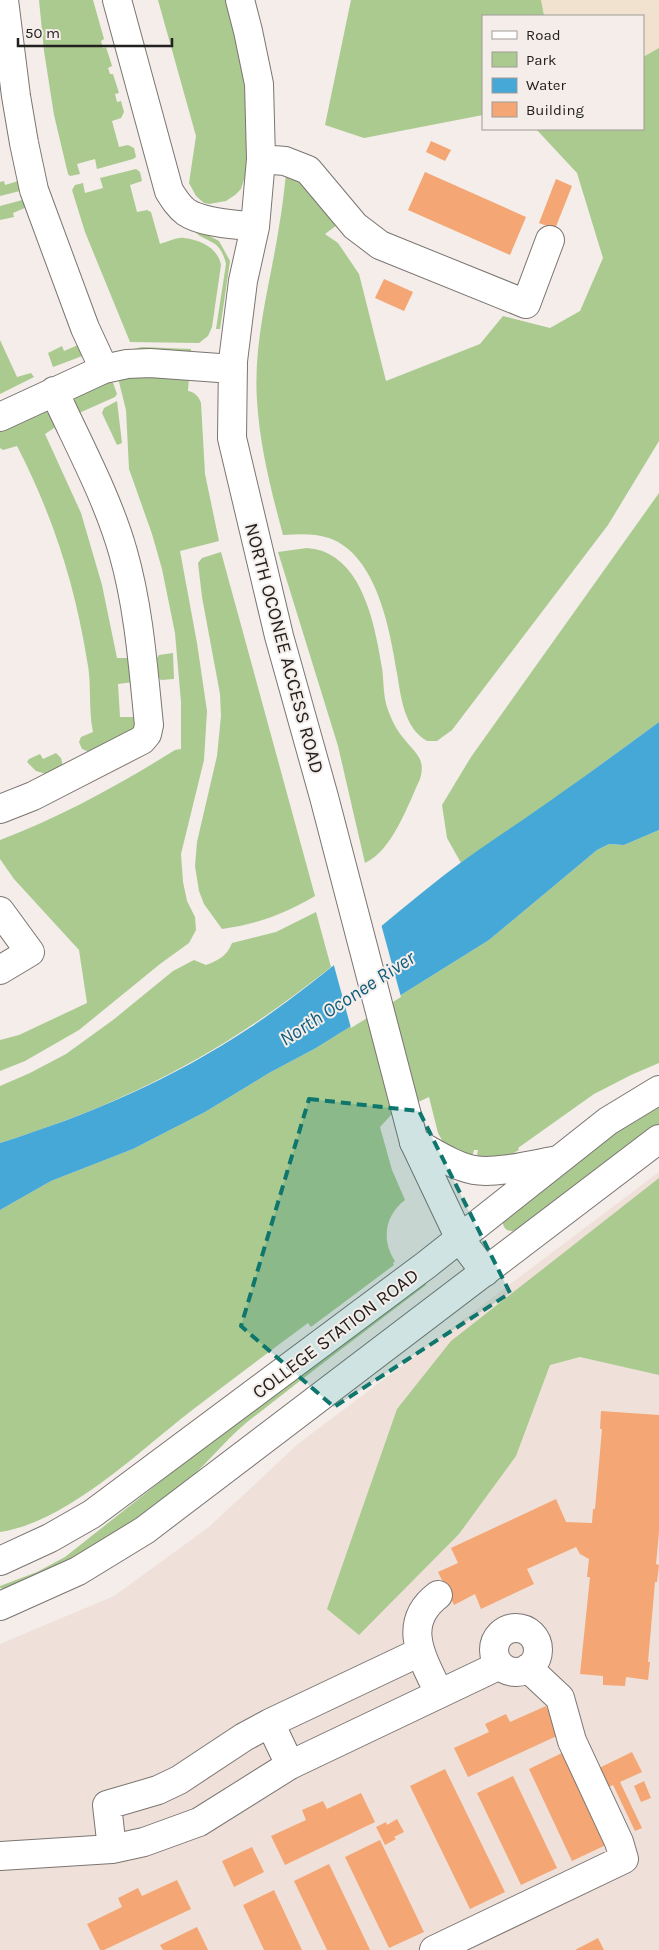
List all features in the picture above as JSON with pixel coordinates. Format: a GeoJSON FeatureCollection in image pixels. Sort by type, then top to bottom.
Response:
{"type":"FeatureCollection","features":[{"type":"Feature","properties":{"kind":"main road"},"geometry":{"type":"LineString","coordinates":[[4,0],[17,105],[34,190],[85,328],[104,369]]}},
{"type":"Feature","properties":{"kind":"main road"},"geometry":{"type":"LineString","coordinates":[[117,0],[169,191],[178,205],[187,213],[200,219],[255,227]]}},
{"type":"Feature","properties":{"kind":"main road","name":"NORTH OCONEE ACCESS ROAD"},"geometry":{"type":"LineString","coordinates":[[240,0],[259,84],[261,159],[255,227],[243,281],[233,369],[232,438],[279,636],[324,797],[414,1142],[460,1239],[485,1272]]}},
{"type":"Feature","properties":{"kind":"main road"},"geometry":{"type":"LineString","coordinates":[[261,159],[285,160],[308,170],[355,226],[380,245],[526,304],[550,240]]}},
{"type":"Feature","properties":{"kind":"main road"},"geometry":{"type":"LineString","coordinates":[[0,417],[104,369],[127,364],[150,363],[233,369]]}},
{"type":"Feature","properties":{"kind":"main road"},"geometry":{"type":"LineString","coordinates":[[0,809],[33,796],[142,740],[147,734],[149,724],[141,642],[123,552],[100,492],[54,391]]}},
{"type":"Feature","properties":{"kind":"main road"},"geometry":{"type":"LineString","coordinates":[[0,912],[30,952],[0,970]]}},
{"type":"Feature","properties":{"kind":"main road","name":"COLLEGE STATION ROAD"},"geometry":{"type":"LineString","coordinates":[[0,1560],[50,1538],[92,1514],[460,1239],[608,1121],[659,1090]]}},
{"type":"Feature","properties":{"kind":"main road"},"geometry":{"type":"LineString","coordinates":[[4,1607],[78,1572],[145,1530],[659,1139]]}},
{"type":"Feature","properties":{"kind":"main road"},"geometry":{"type":"LineString","coordinates":[[414,1142],[459,1165],[475,1170],[490,1171],[559,1160]]}},
{"type":"Feature","properties":{"kind":"main road"},"geometry":{"type":"LineString","coordinates":[[438,1595],[430,1601],[420,1615],[417,1637],[420,1652],[439,1693]]}},
{"type":"Feature","properties":{"kind":"main road"},"geometry":{"type":"LineString","coordinates":[[511,1628],[518,1628],[532,1634],[536,1641],[537,1656],[528,1668],[522,1671],[514,1671],[500,1665],[494,1651],[498,1637],[511,1628]]}},
{"type":"Feature","properties":{"kind":"main road"},"geometry":{"type":"LineString","coordinates":[[112,1849],[107,1805],[158,1790],[178,1780],[244,1737],[270,1723],[420,1652]]}},
{"type":"Feature","properties":{"kind":"main road"},"geometry":{"type":"LineString","coordinates":[[0,1856],[112,1849],[144,1842],[200,1822],[290,1765],[500,1665]]}},
{"type":"Feature","properties":{"kind":"main road"},"geometry":{"type":"LineString","coordinates":[[449,1947],[624,1859],[619,1842],[572,1741],[560,1698],[528,1668]]}},
{"type":"Feature","properties":{"kind":"main road"},"geometry":{"type":"LineString","coordinates":[[270,1723],[290,1765]]}},
{"type":"Feature","properties":{"kind":"highlighted area"},"geometry":{"type":"Polygon","coordinates":[[[309,1099],[419,1111],[510,1293],[334,1407],[241,1326],[309,1099]]]}},
{"type":"Feature","properties":{"kind":"shaded area"},"geometry":{"type":"Polygon","coordinates":[[[535,0],[659,0],[659,70],[644,71],[644,15],[536,15],[535,0]]]}},
{"type":"Feature","properties":{"kind":"shaded area"},"geometry":{"type":"Polygon","coordinates":[[[659,1172],[659,1950],[0,1950],[0,1644],[114,1596],[209,1527],[298,1444],[659,1172]]]}},
{"type":"Feature","properties":{"kind":"green space"},"geometry":{"type":"Polygon","coordinates":[[[39,0],[93,0],[104,39],[101,41],[103,48],[106,47],[112,66],[108,68],[110,74],[113,74],[119,93],[115,94],[117,102],[121,101],[124,112],[121,118],[112,121],[119,147],[128,145],[134,148],[136,157],[133,159],[97,169],[95,159],[77,164],[80,174],[70,176],[68,174],[54,115],[44,51],[39,0]]]}},
{"type":"Feature","properties":{"kind":"green space"},"geometry":{"type":"Polygon","coordinates":[[[158,0],[226,0],[240,57],[244,85],[247,112],[248,167],[241,189],[226,201],[204,203],[196,196],[189,183],[196,136],[158,0]]]}},
{"type":"Feature","properties":{"kind":"green space"},"geometry":{"type":"Polygon","coordinates":[[[351,0],[541,0],[544,15],[482,15],[482,115],[364,138],[325,125],[351,0]]]}},
{"type":"Feature","properties":{"kind":"green space"},"geometry":{"type":"Polygon","coordinates":[[[659,48],[659,441],[608,525],[452,730],[437,741],[427,741],[419,735],[408,720],[400,692],[385,616],[370,577],[359,560],[345,547],[329,538],[300,534],[283,535],[274,502],[261,435],[256,379],[263,313],[280,221],[286,174],[289,171],[314,191],[337,225],[325,234],[338,243],[359,274],[386,381],[480,344],[503,316],[550,328],[580,311],[603,258],[577,173],[537,130],[644,130],[644,56],[659,48]]]}},
{"type":"Feature","properties":{"kind":"green space"},"geometry":{"type":"Polygon","coordinates":[[[136,169],[140,172],[142,181],[130,185],[137,212],[147,210],[151,212],[160,244],[178,238],[190,239],[208,246],[219,259],[221,265],[212,327],[208,336],[199,343],[130,342],[85,232],[72,190],[75,185],[83,183],[85,193],[103,188],[100,178],[136,169]]]}},
{"type":"Feature","properties":{"kind":"green space"},"geometry":{"type":"Polygon","coordinates":[[[4,181],[5,185],[18,181],[22,184],[24,190],[0,196],[0,182],[4,181]]]}},
{"type":"Feature","properties":{"kind":"green space"},"geometry":{"type":"Polygon","coordinates":[[[26,199],[27,207],[13,213],[14,217],[0,220],[0,206],[26,199]]]}},
{"type":"Feature","properties":{"kind":"green space"},"geometry":{"type":"Polygon","coordinates":[[[195,232],[206,234],[219,241],[230,261],[220,329],[216,329],[226,264],[217,246],[195,232]]]}},
{"type":"Feature","properties":{"kind":"green space"},"geometry":{"type":"Polygon","coordinates":[[[0,340],[17,377],[31,373],[34,377],[0,394],[0,340]]]}},
{"type":"Feature","properties":{"kind":"green space"},"geometry":{"type":"Polygon","coordinates":[[[78,345],[85,355],[53,367],[48,353],[62,346],[64,351],[78,345]]]}},
{"type":"Feature","properties":{"kind":"green space"},"geometry":{"type":"Polygon","coordinates":[[[142,347],[191,349],[191,354],[112,354],[142,347]]]}},
{"type":"Feature","properties":{"kind":"green space"},"geometry":{"type":"Polygon","coordinates":[[[145,375],[189,377],[188,391],[195,394],[201,403],[205,474],[219,541],[180,551],[207,711],[204,760],[181,854],[183,882],[187,901],[195,917],[196,930],[189,943],[160,964],[79,1030],[25,1061],[0,1071],[0,1040],[19,1035],[87,1003],[79,950],[14,879],[0,859],[0,840],[67,811],[133,776],[175,750],[181,749],[181,702],[175,633],[162,569],[129,469],[126,410],[118,378],[145,375]]]}},
{"type":"Feature","properties":{"kind":"green space"},"geometry":{"type":"Polygon","coordinates":[[[112,380],[117,394],[115,397],[79,413],[74,405],[75,397],[112,380]]]}},
{"type":"Feature","properties":{"kind":"green space"},"geometry":{"type":"Polygon","coordinates":[[[117,401],[122,443],[117,445],[102,413],[104,408],[117,401]]]}},
{"type":"Feature","properties":{"kind":"green space"},"geometry":{"type":"Polygon","coordinates":[[[43,410],[51,414],[57,426],[45,434],[81,513],[102,585],[117,658],[129,658],[133,682],[118,684],[120,717],[135,717],[137,719],[134,729],[92,753],[82,749],[79,742],[81,737],[93,732],[90,687],[82,632],[61,550],[41,497],[17,446],[3,450],[0,448],[0,430],[43,410]]]}},
{"type":"Feature","properties":{"kind":"green space"},"geometry":{"type":"Polygon","coordinates":[[[659,493],[659,722],[562,793],[461,863],[447,838],[442,805],[471,757],[659,493]]]}},
{"type":"Feature","properties":{"kind":"green space"},"geometry":{"type":"Polygon","coordinates":[[[307,548],[326,553],[342,563],[360,589],[367,605],[376,638],[388,710],[397,729],[419,757],[422,766],[420,779],[391,838],[375,857],[365,863],[338,746],[278,552],[307,548]]]}},
{"type":"Feature","properties":{"kind":"green space"},"geometry":{"type":"Polygon","coordinates":[[[221,552],[315,896],[270,917],[222,929],[204,904],[199,891],[195,866],[197,842],[217,756],[221,716],[220,694],[202,597],[198,563],[202,558],[221,552]]]}},
{"type":"Feature","properties":{"kind":"green space"},"geometry":{"type":"Polygon","coordinates":[[[173,653],[174,679],[161,680],[158,677],[157,658],[159,655],[173,653]]]}},
{"type":"Feature","properties":{"kind":"green space"},"geometry":{"type":"Polygon","coordinates":[[[56,753],[61,758],[63,766],[46,774],[36,771],[27,762],[29,759],[40,754],[43,759],[56,753]]]}},
{"type":"Feature","properties":{"kind":"green space"},"geometry":{"type":"Polygon","coordinates":[[[659,830],[659,1063],[594,1094],[518,1148],[519,1150],[504,1158],[481,1162],[477,1155],[478,1150],[474,1150],[473,1154],[465,1157],[450,1150],[438,1133],[429,1097],[392,1114],[380,1127],[392,1170],[405,1200],[393,1213],[387,1228],[388,1245],[395,1261],[394,1265],[311,1327],[308,1323],[191,1411],[125,1465],[76,1500],[51,1515],[25,1526],[0,1532],[0,1210],[51,1181],[133,1149],[205,1112],[269,1073],[316,1048],[489,940],[597,850],[609,844],[624,845],[659,830]]]}},
{"type":"Feature","properties":{"kind":"green space"},"geometry":{"type":"Polygon","coordinates":[[[316,912],[331,967],[292,997],[214,1049],[133,1092],[47,1127],[0,1143],[0,1086],[66,1054],[113,1020],[173,971],[194,960],[206,965],[211,963],[225,954],[232,943],[276,932],[316,912]]]}},
{"type":"Feature","properties":{"kind":"green space"},"geometry":{"type":"Polygon","coordinates":[[[659,1103],[659,1125],[624,1149],[517,1230],[511,1231],[505,1228],[503,1220],[625,1124],[659,1103]]]}},
{"type":"Feature","properties":{"kind":"green space"},"geometry":{"type":"Polygon","coordinates":[[[659,1178],[659,1375],[580,1357],[550,1365],[516,1456],[459,1534],[359,1635],[327,1609],[397,1409],[451,1341],[659,1178]]]}},
{"type":"Feature","properties":{"kind":"green space"},"geometry":{"type":"Polygon","coordinates":[[[427,1281],[426,1285],[246,1423],[187,1481],[158,1505],[117,1533],[74,1557],[6,1589],[0,1588],[0,1586],[37,1572],[65,1557],[232,1425],[427,1281]]]}},
{"type":"Feature","properties":{"kind":"water","name":"North Oconee River"},"geometry":{"type":"Polygon","coordinates":[[[659,722],[659,830],[624,845],[609,844],[597,850],[489,940],[316,1048],[269,1073],[205,1112],[133,1149],[51,1181],[0,1210],[0,1143],[98,1108],[130,1094],[191,1063],[251,1027],[325,973],[454,868],[659,722]]]}},
{"type":"Feature","properties":{"kind":"pier"},"geometry":{"type":"Polygon","coordinates":[[[381,924],[401,997],[351,1028],[333,962],[381,924]]]}},
{"type":"Feature","properties":{"kind":"building"},"geometry":{"type":"Polygon","coordinates":[[[431,141],[451,150],[445,161],[426,152],[431,141]]]}},
{"type":"Feature","properties":{"kind":"building"},"geometry":{"type":"Polygon","coordinates":[[[425,172],[526,217],[510,255],[408,210],[425,172]]]}},
{"type":"Feature","properties":{"kind":"building"},"geometry":{"type":"Polygon","coordinates":[[[556,179],[572,186],[555,229],[539,223],[556,179]]]}},
{"type":"Feature","properties":{"kind":"building"},"geometry":{"type":"Polygon","coordinates":[[[384,279],[413,292],[404,311],[375,298],[384,279]]]}},
{"type":"Feature","properties":{"kind":"building"},"geometry":{"type":"Polygon","coordinates":[[[601,1411],[659,1415],[659,1532],[656,1564],[659,1565],[657,1582],[655,1582],[648,1680],[626,1677],[625,1686],[603,1685],[603,1676],[580,1674],[590,1577],[587,1577],[589,1559],[580,1554],[576,1547],[527,1569],[534,1584],[481,1609],[475,1594],[454,1605],[438,1572],[458,1563],[451,1548],[556,1499],[566,1522],[592,1523],[593,1509],[595,1509],[602,1429],[600,1429],[601,1411]]]}},
{"type":"Feature","properties":{"kind":"building"},"geometry":{"type":"Polygon","coordinates":[[[546,1706],[559,1735],[468,1777],[454,1748],[489,1732],[485,1724],[506,1714],[510,1722],[546,1706]]]}},
{"type":"Feature","properties":{"kind":"building"},"geometry":{"type":"Polygon","coordinates":[[[564,1752],[608,1844],[572,1861],[529,1769],[564,1752]]]}},
{"type":"Feature","properties":{"kind":"building"},"geometry":{"type":"Polygon","coordinates":[[[632,1752],[642,1772],[620,1782],[642,1828],[635,1831],[613,1785],[604,1789],[595,1770],[632,1752]]]}},
{"type":"Feature","properties":{"kind":"building"},"geometry":{"type":"Polygon","coordinates":[[[445,1769],[505,1892],[470,1909],[410,1786],[445,1769]]]}},
{"type":"Feature","properties":{"kind":"building"},"geometry":{"type":"Polygon","coordinates":[[[513,1776],[557,1868],[521,1885],[477,1793],[513,1776]]]}},
{"type":"Feature","properties":{"kind":"building"},"geometry":{"type":"Polygon","coordinates":[[[644,1781],[651,1798],[641,1802],[634,1786],[644,1781]]]}},
{"type":"Feature","properties":{"kind":"building"},"geometry":{"type":"Polygon","coordinates":[[[361,1793],[375,1822],[285,1865],[271,1836],[306,1820],[302,1810],[323,1801],[327,1809],[361,1793]]]}},
{"type":"Feature","properties":{"kind":"building"},"geometry":{"type":"Polygon","coordinates":[[[397,1819],[404,1832],[394,1837],[396,1839],[385,1845],[376,1827],[386,1822],[387,1825],[397,1819]]]}},
{"type":"Feature","properties":{"kind":"building"},"geometry":{"type":"Polygon","coordinates":[[[380,1840],[424,1932],[389,1948],[345,1857],[380,1840]]]}},
{"type":"Feature","properties":{"kind":"building"},"geometry":{"type":"Polygon","coordinates":[[[252,1847],[264,1872],[234,1887],[222,1861],[252,1847]]]}},
{"type":"Feature","properties":{"kind":"building"},"geometry":{"type":"Polygon","coordinates":[[[329,1864],[370,1950],[327,1950],[294,1881],[329,1864]]]}},
{"type":"Feature","properties":{"kind":"building"},"geometry":{"type":"Polygon","coordinates":[[[177,1880],[191,1909],[104,1950],[100,1950],[87,1924],[122,1907],[118,1898],[138,1888],[142,1896],[177,1880]]]}},
{"type":"Feature","properties":{"kind":"building"},"geometry":{"type":"Polygon","coordinates":[[[274,1890],[302,1950],[264,1950],[243,1905],[274,1890]]]}},
{"type":"Feature","properties":{"kind":"building"},"geometry":{"type":"Polygon","coordinates":[[[197,1927],[208,1950],[163,1950],[160,1945],[197,1927]]]}},
{"type":"Feature","properties":{"kind":"building"},"geometry":{"type":"Polygon","coordinates":[[[598,1938],[604,1950],[575,1950],[598,1938]]]}}]}
